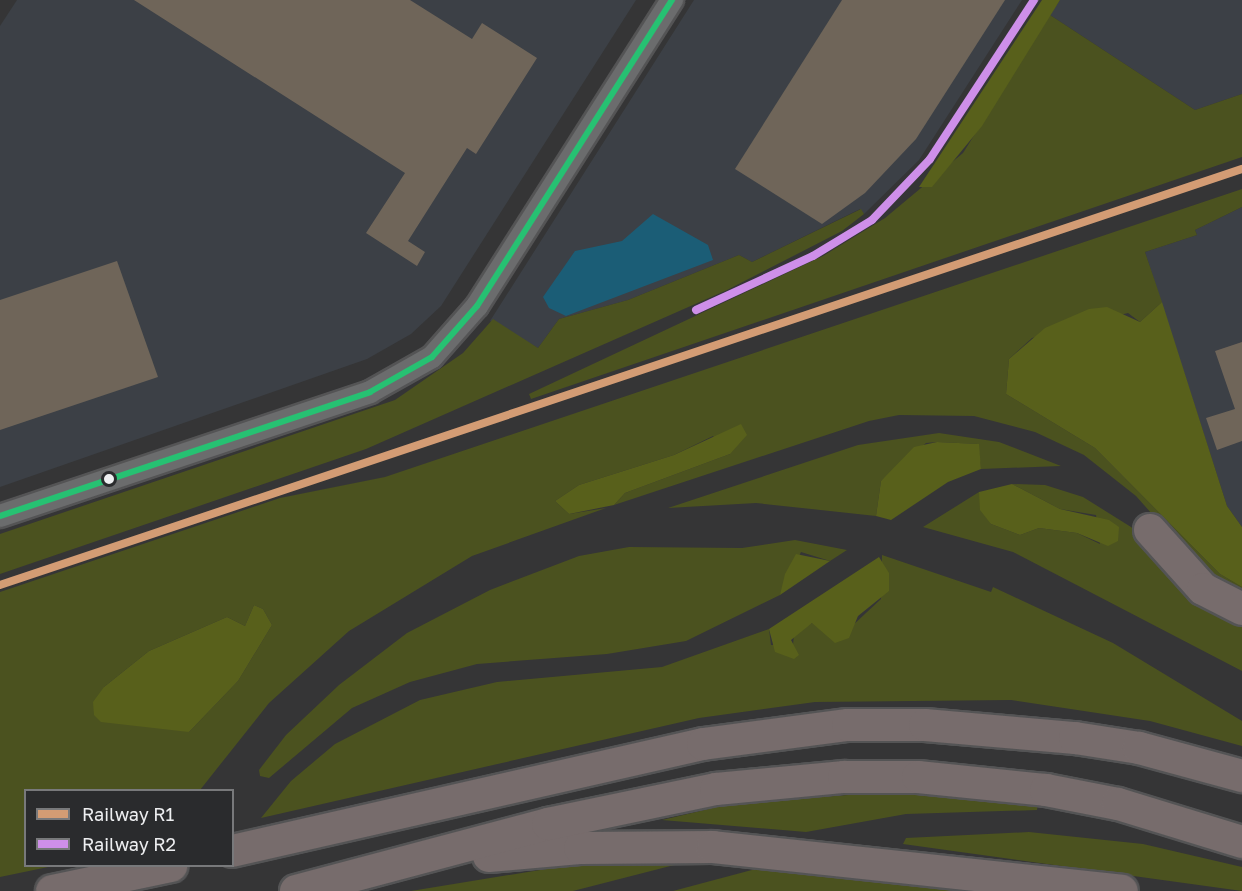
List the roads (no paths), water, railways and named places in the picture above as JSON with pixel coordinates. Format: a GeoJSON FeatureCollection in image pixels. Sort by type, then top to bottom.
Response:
{"type":"FeatureCollection","features":[{"type":"Feature","properties":{"kind":"highway"},"geometry":{"type":"LineString","coordinates":[[1150,530],[1203,589],[1242,609]]}},
{"type":"Feature","properties":{"kind":"highway"},"geometry":{"type":"LineString","coordinates":[[234,852],[703,744],[848,725],[924,724],[1075,738],[1139,748],[1242,776]]}},
{"type":"Feature","properties":{"kind":"highway"},"geometry":{"type":"LineString","coordinates":[[296,891],[548,824],[705,791],[844,777],[951,779],[1046,790],[1118,804],[1242,842]]}},
{"type":"Feature","properties":{"kind":"highway"},"geometry":{"type":"LineString","coordinates":[[375,871],[514,853],[646,846],[905,867],[1122,891]]}},
{"type":"Feature","properties":{"kind":"highway"},"geometry":{"type":"LineString","coordinates":[[52,891],[166,867]]}},
{"type":"Feature","properties":{"kind":"street"},"geometry":{"type":"LineString","coordinates":[[0,516],[370,392],[432,357],[477,306],[672,0]]}},
{"type":"Feature","properties":{"kind":"water"},"geometry":{"type":"Polygon","coordinates":[[[653,214],[708,245],[713,260],[566,316],[549,308],[543,297],[575,251],[622,241],[653,214]]]}},
{"type":"Feature","properties":{"kind":"rail line","name":"R2"},"geometry":{"type":"LineString","coordinates":[[696,310],[813,256],[872,220],[930,159],[1034,0]]}},
{"type":"Feature","properties":{"kind":"rail line","name":"R1"},"geometry":{"type":"LineString","coordinates":[[0,585],[1242,169]]}}]}
